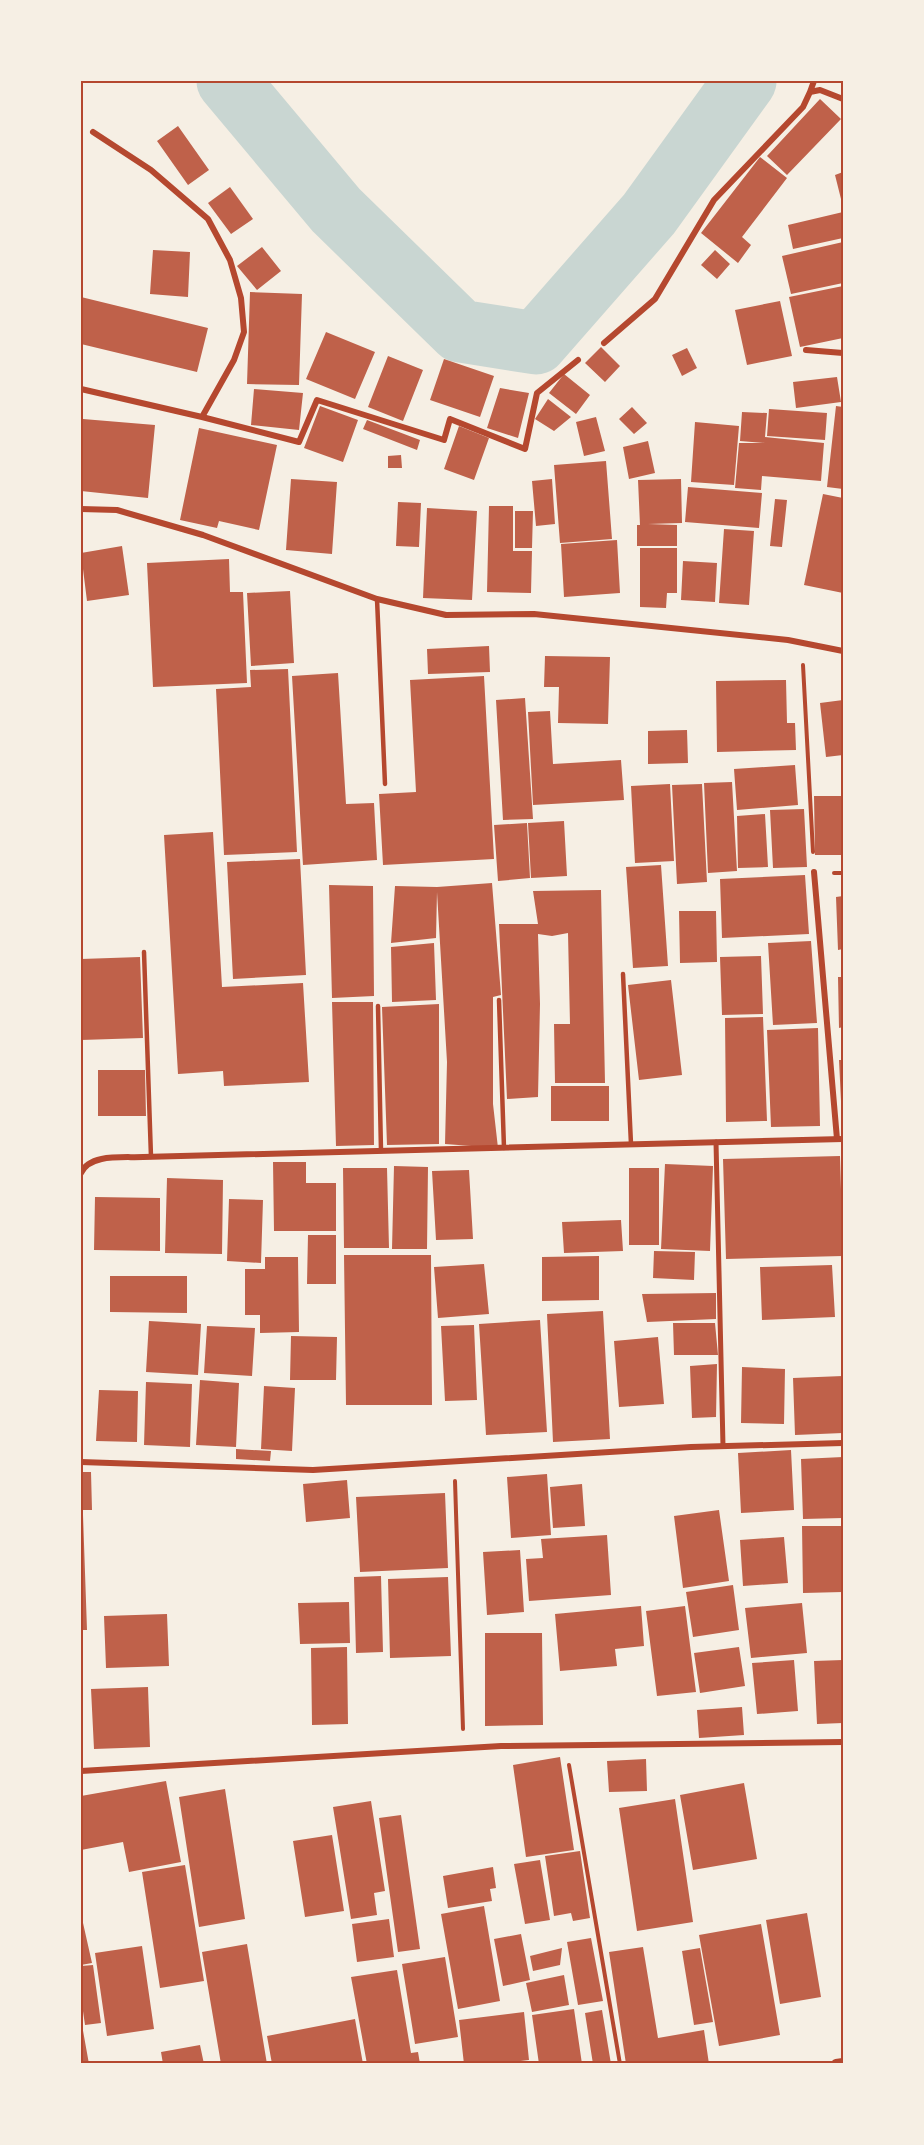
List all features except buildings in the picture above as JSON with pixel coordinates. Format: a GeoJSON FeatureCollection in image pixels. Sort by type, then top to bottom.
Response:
{"type":"FeatureCollection","features":[{"type":"Feature","properties":{"kind":"street"},"geometry":{"type":"LineString","coordinates":[[603,344],[655,299],[714,200],[803,107],[814,81]]}},
{"type":"Feature","properties":{"kind":"street"},"geometry":{"type":"LineString","coordinates":[[810,92],[820,90],[843,99]]}},
{"type":"Feature","properties":{"kind":"street"},"geometry":{"type":"LineString","coordinates":[[93,132],[151,170],[208,219],[230,260],[242,298],[244,332],[234,360],[202,417]]}},
{"type":"Feature","properties":{"kind":"street"},"geometry":{"type":"LineString","coordinates":[[806,350],[843,353]]}},
{"type":"Feature","properties":{"kind":"street"},"geometry":{"type":"LineString","coordinates":[[81,389],[298,442],[316,400],[444,440],[450,420],[525,449],[537,393],[578,360]]}},
{"type":"Feature","properties":{"kind":"street"},"geometry":{"type":"LineString","coordinates":[[81,508],[117,510],[203,535],[376,599],[446,615],[534,614],[802,643],[843,651]]}},
{"type":"Feature","properties":{"kind":"street"},"geometry":{"type":"LineString","coordinates":[[81,1173],[84,1166],[95,1160],[152,1157],[840,1139],[814,872]]}},
{"type":"Feature","properties":{"kind":"street"},"geometry":{"type":"LineString","coordinates":[[716,1142],[723,1446]]}},
{"type":"Feature","properties":{"kind":"street"},"geometry":{"type":"LineString","coordinates":[[81,1462],[313,1470],[723,1446],[843,1443]]}},
{"type":"Feature","properties":{"kind":"street"},"geometry":{"type":"LineString","coordinates":[[81,1771],[566,1744],[843,1742]]}},
{"type":"Feature","properties":{"kind":"street"},"geometry":{"type":"LineString","coordinates":[[837,2064],[843,2063]]}},
{"type":"Feature","properties":{"kind":"lane"},"geometry":{"type":"LineString","coordinates":[[376,599],[385,784]]}},
{"type":"Feature","properties":{"kind":"lane"},"geometry":{"type":"LineString","coordinates":[[144,952],[152,1157]]}},
{"type":"Feature","properties":{"kind":"lane"},"geometry":{"type":"LineString","coordinates":[[623,974],[631,1144]]}},
{"type":"Feature","properties":{"kind":"lane"},"geometry":{"type":"LineString","coordinates":[[499,1000],[504,1148]]}},
{"type":"Feature","properties":{"kind":"lane"},"geometry":{"type":"LineString","coordinates":[[378,1006],[381,1151]]}},
{"type":"Feature","properties":{"kind":"path"},"geometry":{"type":"LineString","coordinates":[[802,643],[814,872]]}},
{"type":"Feature","properties":{"kind":"path"},"geometry":{"type":"LineString","coordinates":[[455,1462],[464,1748]]}},
{"type":"Feature","properties":{"kind":"path"},"geometry":{"type":"LineString","coordinates":[[566,1744],[620,2064]]}},
{"type":"Feature","properties":{"kind":"waterway"},"geometry":{"type":"LineString","coordinates":[[228,81],[336,210],[460,331],[536,343],[649,214],[745,81]]}}]}
